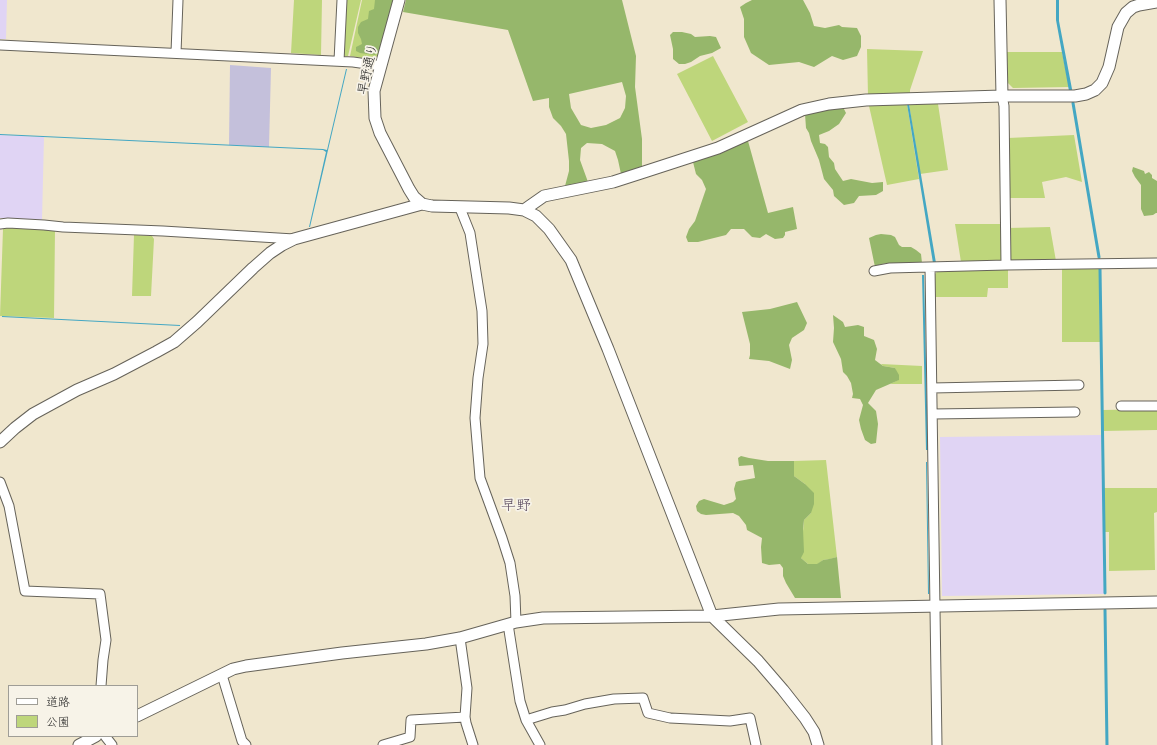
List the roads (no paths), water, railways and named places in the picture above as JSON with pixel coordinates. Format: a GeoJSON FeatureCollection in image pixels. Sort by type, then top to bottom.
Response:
{"type":"FeatureCollection","features":[{"type":"Feature","properties":{"kind":"street"},"geometry":{"type":"LineString","coordinates":[[176,54],[178,0]]}},
{"type":"Feature","properties":{"kind":"street"},"geometry":{"type":"LineString","coordinates":[[339,61],[342,0]]}},
{"type":"Feature","properties":{"kind":"street","name":"早野通り"},"geometry":{"type":"LineString","coordinates":[[399,0],[374,91],[375,118],[380,133],[409,190],[422,204]]}},
{"type":"Feature","properties":{"kind":"street"},"geometry":{"type":"LineString","coordinates":[[1000,0],[1002,96],[1004,106],[1006,264]]}},
{"type":"Feature","properties":{"kind":"street"},"geometry":{"type":"LineString","coordinates":[[524,210],[544,196],[613,182],[718,148],[802,110],[829,104],[866,100],[1002,96],[1075,96],[1086,94],[1095,90],[1102,83],[1109,67],[1118,27],[1126,13],[1133,7],[1157,2]]}},
{"type":"Feature","properties":{"kind":"street"},"geometry":{"type":"LineString","coordinates":[[0,45],[339,61],[381,66]]}},
{"type":"Feature","properties":{"kind":"street"},"geometry":{"type":"LineString","coordinates":[[0,442],[33,414],[77,390],[114,374],[174,342],[270,253],[294,239],[422,204],[460,208],[509,208],[524,210],[536,216],[549,229],[571,260],[611,356],[712,616],[758,662],[783,690],[814,732],[818,745]]}},
{"type":"Feature","properties":{"kind":"street"},"geometry":{"type":"LineString","coordinates":[[460,208],[470,232],[482,311],[483,344],[478,378],[475,418],[480,478],[510,563],[515,596],[512,623],[520,701],[526,720],[540,745]]}},
{"type":"Feature","properties":{"kind":"street"},"geometry":{"type":"LineString","coordinates":[[0,224],[8,223],[294,239]]}},
{"type":"Feature","properties":{"kind":"street"},"geometry":{"type":"LineString","coordinates":[[874,272],[890,268],[1006,264],[1157,263]]}},
{"type":"Feature","properties":{"kind":"street"},"geometry":{"type":"LineString","coordinates":[[930,267],[937,745]]}},
{"type":"Feature","properties":{"kind":"street"},"geometry":{"type":"LineString","coordinates":[[932,388],[1079,385]]}},
{"type":"Feature","properties":{"kind":"street"},"geometry":{"type":"LineString","coordinates":[[1121,406],[1157,406]]}},
{"type":"Feature","properties":{"kind":"street"},"geometry":{"type":"LineString","coordinates":[[933,414],[1075,412]]}},
{"type":"Feature","properties":{"kind":"street"},"geometry":{"type":"LineString","coordinates":[[0,482],[9,506],[25,591],[100,594],[106,640],[101,685]]}},
{"type":"Feature","properties":{"kind":"street"},"geometry":{"type":"LineString","coordinates":[[138,716],[233,669],[342,653],[426,644],[460,638],[512,623],[543,618],[712,616],[779,609],[1157,602]]}},
{"type":"Feature","properties":{"kind":"street"},"geometry":{"type":"LineString","coordinates":[[460,638],[467,688],[465,717],[472,745]]}},
{"type":"Feature","properties":{"kind":"street"},"geometry":{"type":"LineString","coordinates":[[222,675],[242,741],[246,745]]}},
{"type":"Feature","properties":{"kind":"street"},"geometry":{"type":"LineString","coordinates":[[526,720],[585,704],[614,699],[643,698],[648,713],[670,718],[730,721],[750,718],[756,745]]}},
{"type":"Feature","properties":{"kind":"street"},"geometry":{"type":"LineString","coordinates":[[383,745],[410,737],[411,720],[465,717]]}},
{"type":"Feature","properties":{"kind":"street"},"geometry":{"type":"LineString","coordinates":[[79,745],[94,737]]}},
{"type":"Feature","properties":{"kind":"street"},"geometry":{"type":"LineString","coordinates":[[106,737],[112,745]]}},
{"type":"Feature","properties":{"kind":"water"},"geometry":{"type":"Polygon","coordinates":[[[1056,0],[1059,0],[1059,21],[1072,89],[1073,103],[1069,91],[1056,20],[1056,0]]]}},
{"type":"Feature","properties":{"kind":"water"},"geometry":{"type":"Polygon","coordinates":[[[346,69],[310,227],[326,152],[323,150],[0,135],[327,150],[346,69]]]}},
{"type":"Feature","properties":{"kind":"water"},"geometry":{"type":"Polygon","coordinates":[[[907,104],[909,104],[936,263],[933,263],[907,104]]]}},
{"type":"Feature","properties":{"kind":"water"},"geometry":{"type":"Polygon","coordinates":[[[922,275],[924,275],[928,450],[926,450],[922,275]]]}},
{"type":"Feature","properties":{"kind":"water"},"geometry":{"type":"Polygon","coordinates":[[[2,317],[180,325],[180,326],[2,317]]]}},
{"type":"Feature","properties":{"kind":"water"},"geometry":{"type":"Polygon","coordinates":[[[927,462],[929,594],[928,594],[927,462]]]}},
{"type":"Feature","properties":{"kind":"waterway"},"geometry":{"type":"LineString","coordinates":[[1073,103],[1099,257]]}},
{"type":"Feature","properties":{"kind":"waterway"},"geometry":{"type":"LineString","coordinates":[[1100,269],[1105,593]]}},
{"type":"Feature","properties":{"kind":"waterway"},"geometry":{"type":"LineString","coordinates":[[1105,610],[1107,745]]}},
{"type":"Feature","properties":{"kind":"district","name":"早野"},"geometry":{"type":"Point","coordinates":[516,506]}}]}
